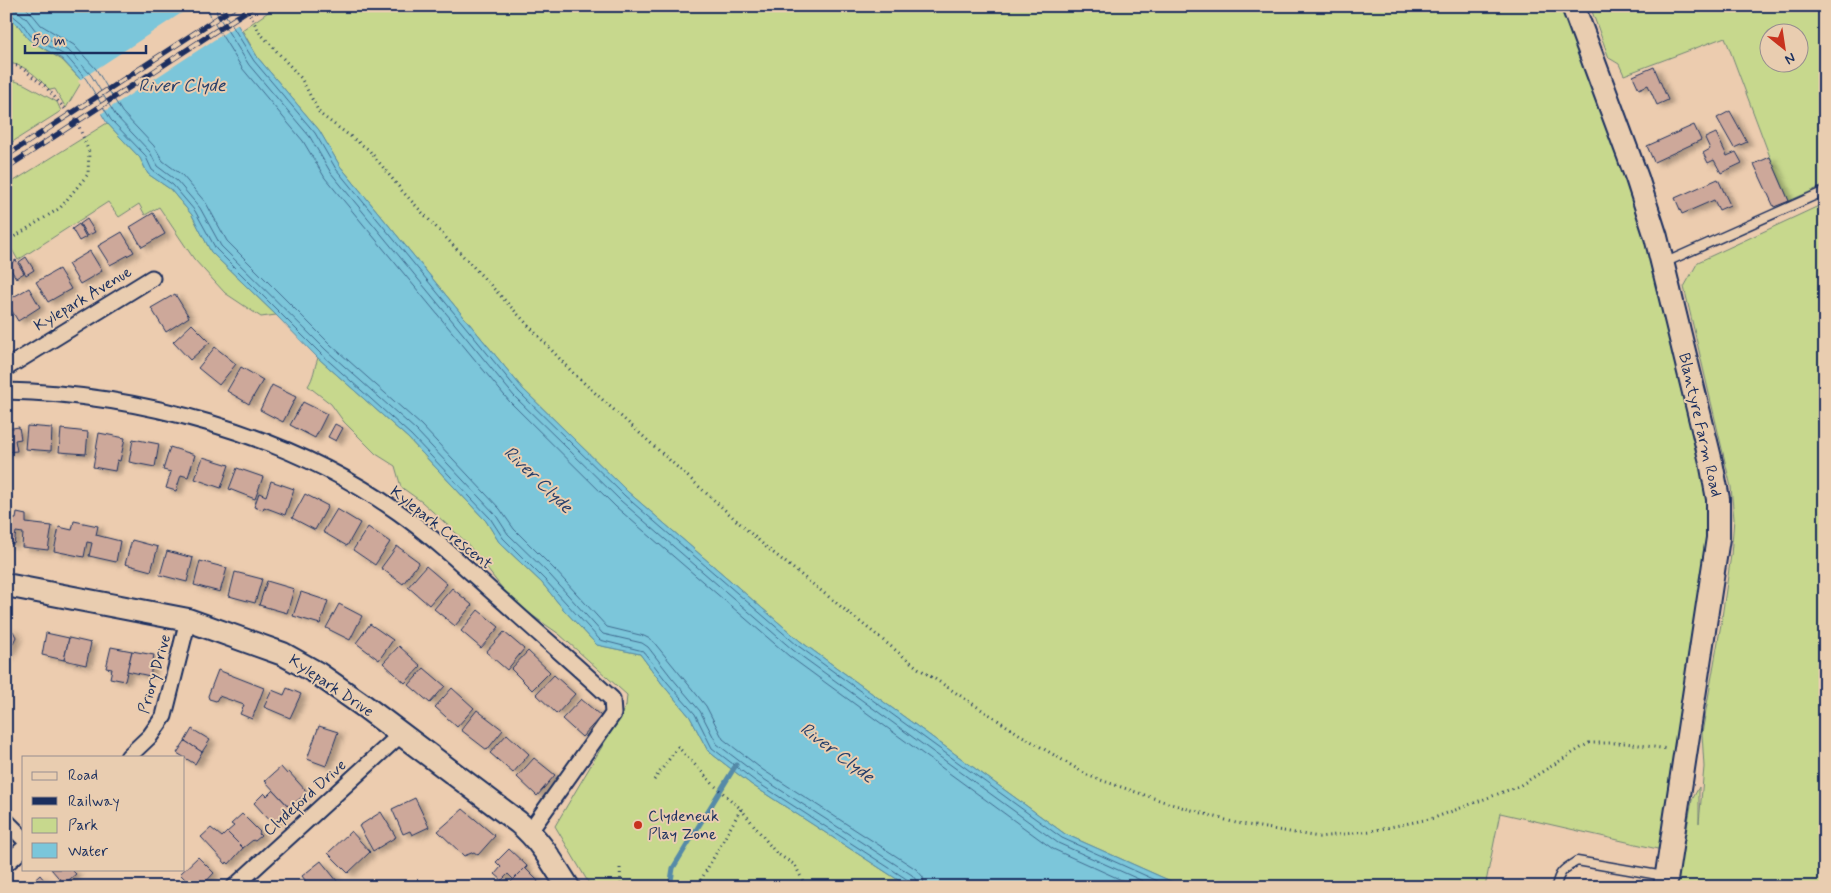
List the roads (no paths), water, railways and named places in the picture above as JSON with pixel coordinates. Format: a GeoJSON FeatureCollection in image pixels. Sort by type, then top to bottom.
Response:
{"type":"FeatureCollection","features":[{"type":"Feature","properties":{"kind":"main road","name":"Blantyre Farm Road"},"geometry":{"type":"LineString","coordinates":[[1573,6],[1637,178],[1656,237],[1708,448],[1718,510],[1718,538],[1665,882]]}},
{"type":"Feature","properties":{"kind":"main road","name":"Kylepark Drive"},"geometry":{"type":"LineString","coordinates":[[6,585],[188,620],[243,638],[301,663],[364,706],[400,735],[530,831],[542,846],[568,887]]}},
{"type":"Feature","properties":{"kind":"street","name":"Kylepark Avenue"},"geometry":{"type":"LineString","coordinates":[[6,368],[54,336],[152,278]]}},
{"type":"Feature","properties":{"kind":"street","name":"Kylepark Crescent"},"geometry":{"type":"LineString","coordinates":[[6,390],[45,392],[104,399],[161,409],[244,434],[321,466],[398,512],[459,562],[612,699],[613,714],[530,831]]}},
{"type":"Feature","properties":{"kind":"street","name":"Priory Drive"},"geometry":{"type":"LineString","coordinates":[[129,756],[150,736],[164,716],[188,620]]}},
{"type":"Feature","properties":{"kind":"street","name":"Clydeford Drive"},"geometry":{"type":"LineString","coordinates":[[234,887],[400,735]]}},
{"type":"Feature","properties":{"kind":"street"},"geometry":{"type":"LineString","coordinates":[[6,820],[22,837]]}},
{"type":"Feature","properties":{"kind":"street"},"geometry":{"type":"LineString","coordinates":[[6,864],[22,850]]}},
{"type":"Feature","properties":{"kind":"lane"},"geometry":{"type":"LineString","coordinates":[[1662,264],[1825,191]]}},
{"type":"Feature","properties":{"kind":"lane"},"geometry":{"type":"LineString","coordinates":[[1556,887],[1558,875],[1565,868],[1577,862],[1665,882]]}},
{"type":"Feature","properties":{"kind":"water","name":"River Clyde"},"geometry":{"type":"Polygon","coordinates":[[[6,6],[226,6],[258,58],[319,130],[340,166],[523,389],[628,492],[800,641],[1065,834],[1184,887],[909,887],[752,785],[708,751],[690,717],[640,654],[597,645],[542,583],[499,542],[486,521],[408,438],[318,358],[211,252],[192,215],[170,189],[148,174],[140,158],[107,123],[82,81],[62,59],[28,39],[19,26],[6,16],[6,6]]]}},
{"type":"Feature","properties":{"kind":"waterway"},"geometry":{"type":"LineString","coordinates":[[670,887],[673,868],[736,765]]}},
{"type":"Feature","properties":{"kind":"railway"},"geometry":{"type":"LineString","coordinates":[[6,156],[236,6]]}},
{"type":"Feature","properties":{"kind":"railway"},"geometry":{"type":"LineString","coordinates":[[6,168],[254,6]]}},
{"type":"Feature","properties":{"kind":"place","name":"Clydeneuk Play Zone"},"geometry":{"type":"Point","coordinates":[638,825]}}]}
